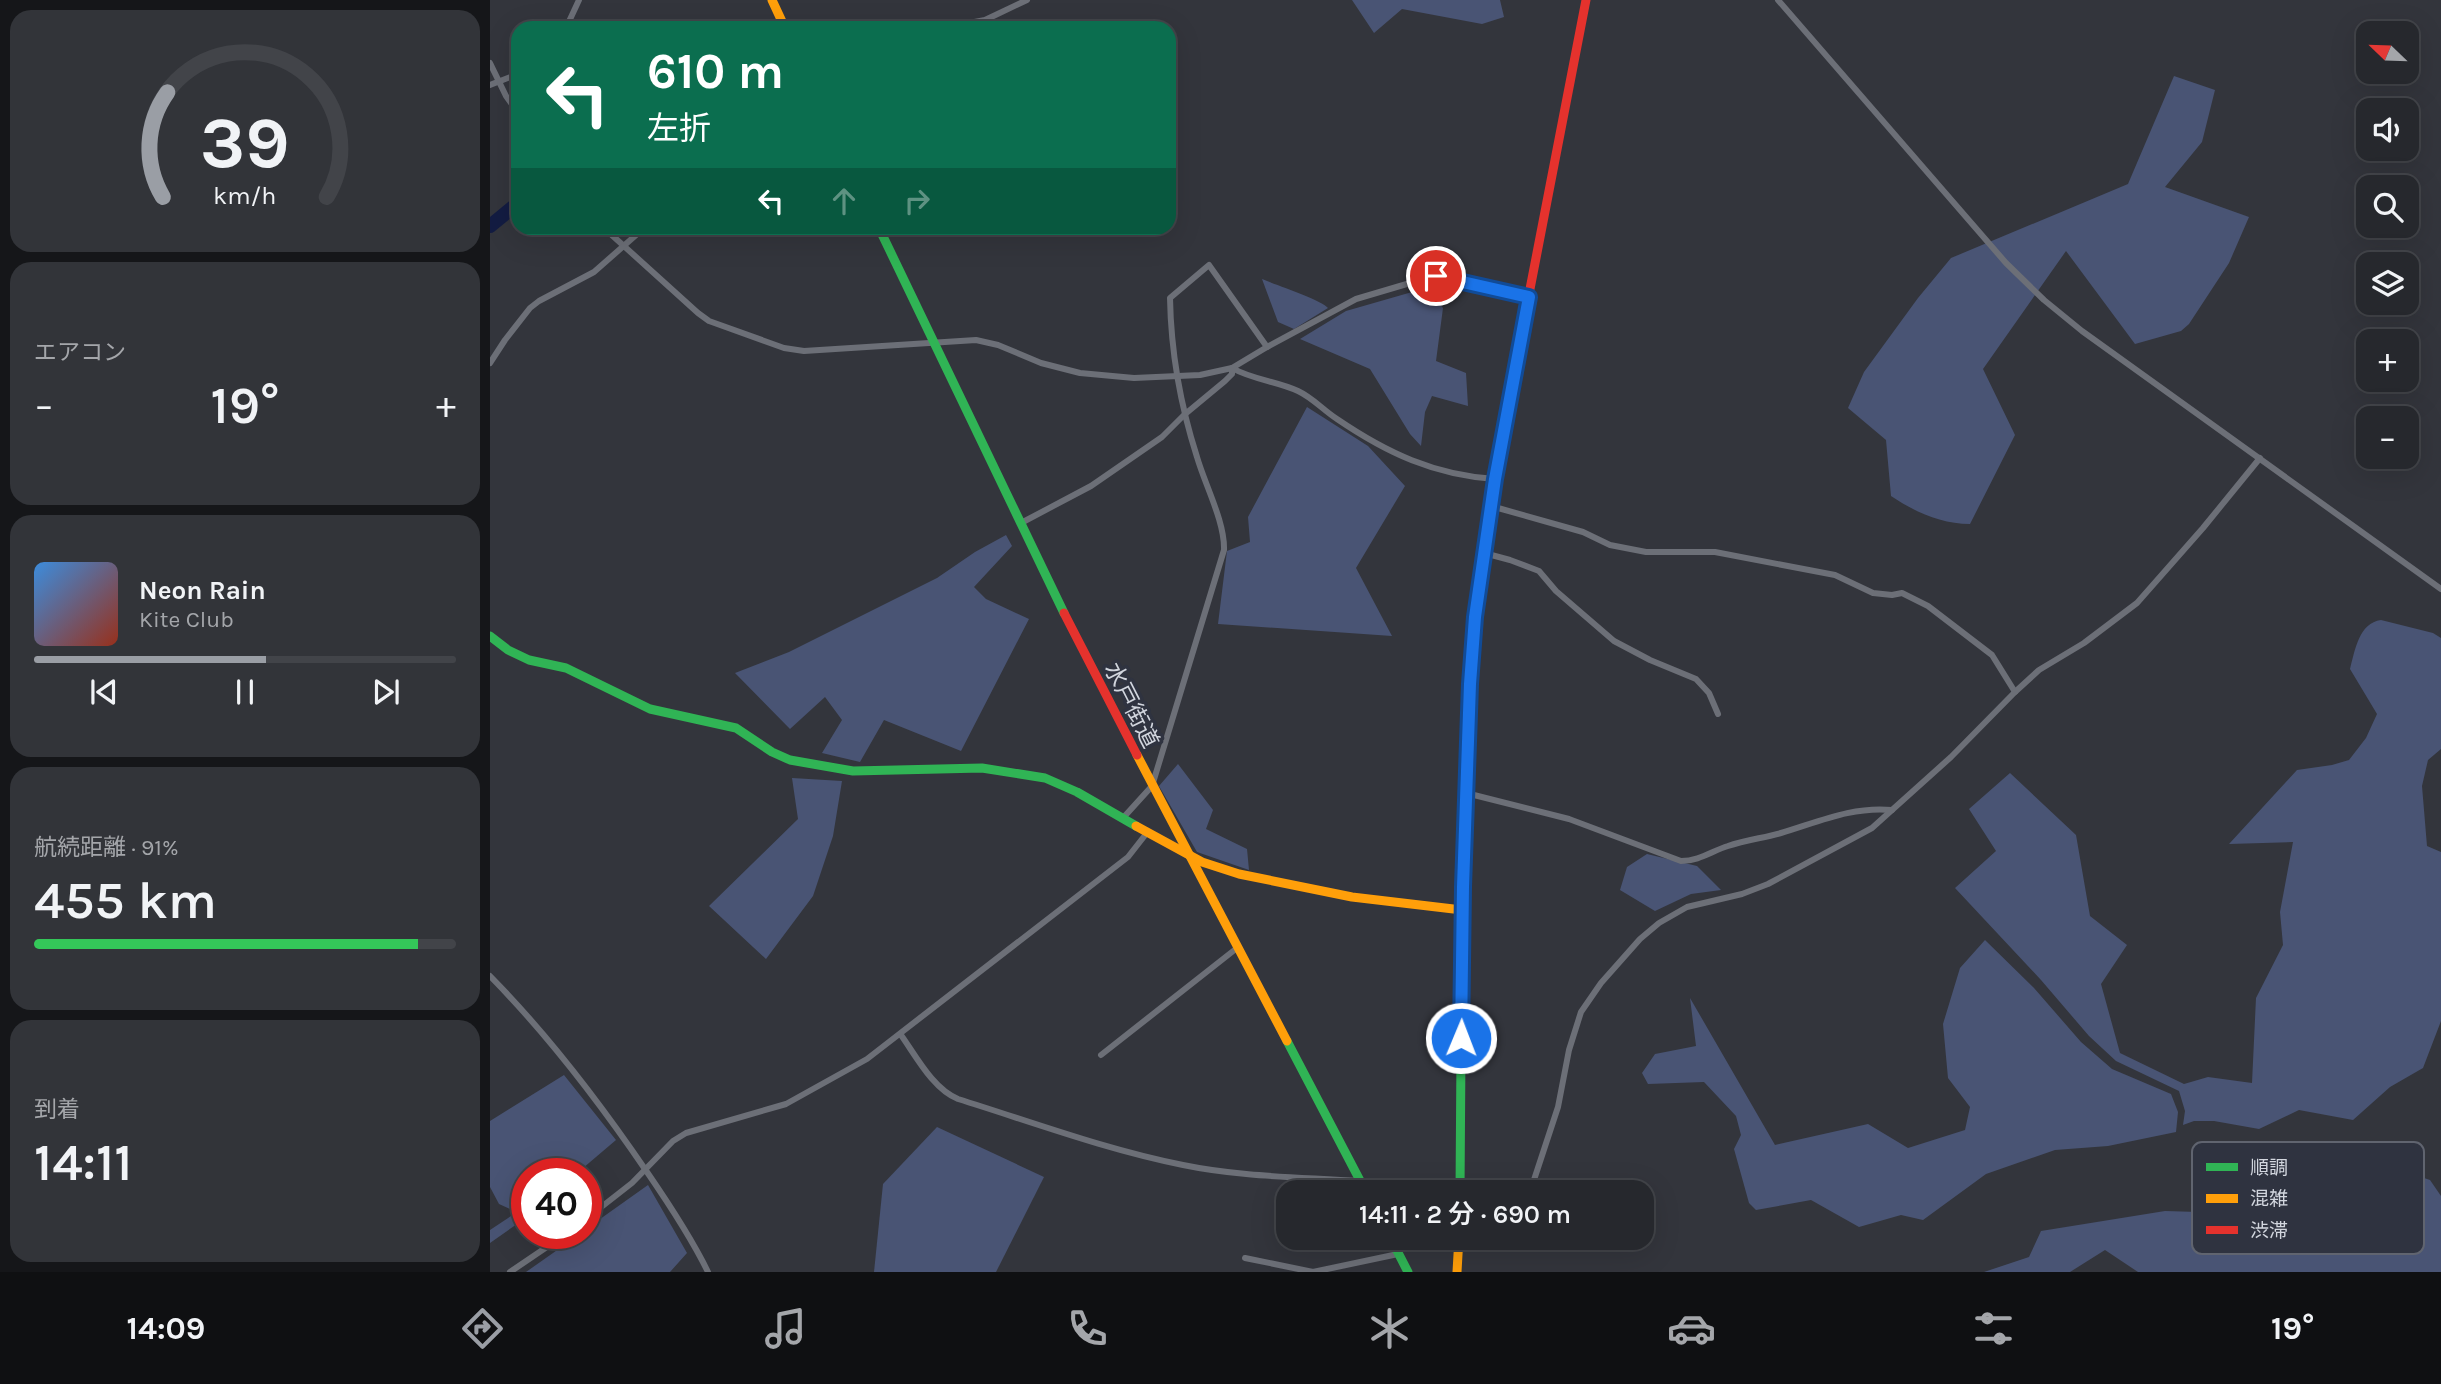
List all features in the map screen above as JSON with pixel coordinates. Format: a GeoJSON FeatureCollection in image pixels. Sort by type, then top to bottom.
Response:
{"type":"FeatureCollection","features":[{"type":"Feature","properties":{"kind":"main road"},"geometry":{"type":"LineString","coordinates":[[1460,1180],[1462,910],[1475,617],[1495,479],[1586,0]]}},
{"type":"Feature","properties":{"kind":"main road"},"geometry":{"type":"LineString","coordinates":[[773,2],[782,21]]}},
{"type":"Feature","properties":{"kind":"main road","name":"水戸街道"},"geometry":{"type":"LineString","coordinates":[[882,235],[1079,645],[1359,1180]]}},
{"type":"Feature","properties":{"kind":"main road"},"geometry":{"type":"LineString","coordinates":[[490,636],[508,650],[529,660],[566,668],[657,711],[736,727],[772,752],[790,760],[853,771],[982,768],[1045,778],[1077,792],[1146,834],[1189,856],[1239,874],[1352,897],[1462,910]]}},
{"type":"Feature","properties":{"kind":"main road"},"geometry":{"type":"LineString","coordinates":[[1396,1250],[1408,1272]]}},
{"type":"Feature","properties":{"kind":"main road"},"geometry":{"type":"LineString","coordinates":[[1457,1272],[1458,1250]]}},
{"type":"Feature","properties":{"kind":"street"},"geometry":{"type":"LineString","coordinates":[[569,21],[579,0]]}},
{"type":"Feature","properties":{"kind":"street"},"geometry":{"type":"LineString","coordinates":[[980,21],[1027,0]]}},
{"type":"Feature","properties":{"kind":"street"},"geometry":{"type":"LineString","coordinates":[[1778,0],[2023,281],[2082,331],[2441,589]]}},
{"type":"Feature","properties":{"kind":"street"},"geometry":{"type":"LineString","coordinates":[[490,62],[511,103]]}},
{"type":"Feature","properties":{"kind":"street"},"geometry":{"type":"LineString","coordinates":[[490,85],[511,77]]}},
{"type":"Feature","properties":{"kind":"street"},"geometry":{"type":"LineString","coordinates":[[611,235],[709,321],[784,348],[804,351],[976,340],[986,341],[1063,370],[1109,377],[1176,377],[1232,368],[1267,346],[1356,299],[1427,278],[1448,277],[1529,297]]}},
{"type":"Feature","properties":{"kind":"street"},"geometry":{"type":"LineString","coordinates":[[490,363],[530,308],[538,301],[594,272],[636,235]]}},
{"type":"Feature","properties":{"kind":"street"},"geometry":{"type":"LineString","coordinates":[[1123,818],[1152,786],[1224,550],[1222,526],[1212,505],[1184,415],[1171,338],[1170,298],[1209,265],[1267,346]]}},
{"type":"Feature","properties":{"kind":"street"},"geometry":{"type":"LineString","coordinates":[[1232,368],[1297,390],[1336,419],[1416,464],[1495,479]]}},
{"type":"Feature","properties":{"kind":"street"},"geometry":{"type":"LineString","coordinates":[[1020,524],[1091,486],[1162,437],[1184,415],[1225,382],[1232,368]]}},
{"type":"Feature","properties":{"kind":"street"},"geometry":{"type":"LineString","coordinates":[[1534,1180],[1559,1107],[1573,1031],[1588,999],[1624,955],[1673,914],[1702,902],[1742,894],[1787,875],[1872,828],[1951,757],[2039,670],[2084,643],[2137,603],[2260,458]]}},
{"type":"Feature","properties":{"kind":"street"},"geometry":{"type":"LineString","coordinates":[[1491,506],[1583,532],[1610,545],[1646,552],[1715,552],[1835,575],[1873,593],[1902,593],[1928,606],[1992,655],[2015,692]]}},
{"type":"Feature","properties":{"kind":"street"},"geometry":{"type":"LineString","coordinates":[[1484,553],[1539,571],[1587,619],[1614,641],[1650,660],[1696,679],[1709,693],[1718,714]]}},
{"type":"Feature","properties":{"kind":"street"},"geometry":{"type":"LineString","coordinates":[[1466,793],[1569,819],[1681,861],[1696,859],[1729,845],[1780,833],[1828,817],[1845,813],[1892,810]]}},
{"type":"Feature","properties":{"kind":"street"},"geometry":{"type":"LineString","coordinates":[[602,1207],[620,1194],[673,1141],[686,1133],[798,1099],[867,1059],[1128,857],[1146,834]]}},
{"type":"Feature","properties":{"kind":"street"},"geometry":{"type":"LineString","coordinates":[[1101,1055],[1237,948]]}},
{"type":"Feature","properties":{"kind":"street"},"geometry":{"type":"LineString","coordinates":[[490,976],[579,1078],[637,1153],[693,1242],[708,1272]]}},
{"type":"Feature","properties":{"kind":"street"},"geometry":{"type":"LineString","coordinates":[[901,1035],[950,1096],[1184,1166],[1346,1180]]}},
{"type":"Feature","properties":{"kind":"street"},"geometry":{"type":"LineString","coordinates":[[510,1272],[544,1249]]}},
{"type":"Feature","properties":{"kind":"street"},"geometry":{"type":"LineString","coordinates":[[1245,1258],[1313,1272],[1398,1254]]}},
{"type":"Feature","properties":{"kind":"shaded area"},"geometry":{"type":"Polygon","coordinates":[[[1352,0],[1500,0],[1504,17],[1482,24],[1402,9],[1374,33],[1352,0]]]}},
{"type":"Feature","properties":{"kind":"shaded area"},"geometry":{"type":"Polygon","coordinates":[[[2174,76],[2215,90],[2202,142],[2165,187],[2249,217],[2229,263],[2189,324],[2181,331],[2135,344],[2066,251],[1983,369],[2015,435],[1970,524],[1929,516],[1891,496],[1886,440],[1848,408],[1864,372],[1951,258],[2128,184],[2174,76]]]}},
{"type":"Feature","properties":{"kind":"shaded area"},"geometry":{"type":"Polygon","coordinates":[[[1262,279],[1328,308],[1294,329],[1278,322],[1262,279]]]}},
{"type":"Feature","properties":{"kind":"shaded area"},"geometry":{"type":"Polygon","coordinates":[[[1426,288],[1443,308],[1436,361],[1466,373],[1468,406],[1432,396],[1425,412],[1421,446],[1410,434],[1370,369],[1300,339],[1346,311],[1426,288]]]}},
{"type":"Feature","properties":{"kind":"shaded area"},"geometry":{"type":"Polygon","coordinates":[[[1307,407],[1368,446],[1405,486],[1356,568],[1392,636],[1218,624],[1227,551],[1250,542],[1248,517],[1307,407]]]}},
{"type":"Feature","properties":{"kind":"shaded area"},"geometry":{"type":"Polygon","coordinates":[[[1006,535],[1012,546],[974,587],[986,599],[1029,619],[961,751],[884,720],[860,762],[822,753],[842,720],[825,697],[790,729],[735,673],[789,652],[937,578],[1006,535]]]}},
{"type":"Feature","properties":{"kind":"shaded area"},"geometry":{"type":"Polygon","coordinates":[[[2381,620],[2433,633],[2441,638],[2441,749],[2428,760],[2422,786],[2427,846],[2441,852],[2441,1021],[2423,1068],[2390,1087],[2353,1120],[2299,1110],[2259,1129],[2214,1121],[2194,1121],[2183,1125],[2185,1111],[2179,1091],[2116,1061],[2089,1036],[1955,888],[1996,851],[1969,809],[2010,773],[2076,835],[2090,916],[2127,945],[2101,984],[2120,1053],[2184,1084],[2208,1077],[2252,1083],[2256,998],[2283,945],[2280,912],[2293,842],[2229,844],[2297,770],[2349,760],[2366,738],[2377,714],[2350,669],[2363,632],[2374,622],[2381,620]]]}},
{"type":"Feature","properties":{"kind":"shaded area"},"geometry":{"type":"Polygon","coordinates":[[[1178,764],[1213,810],[1206,829],[1247,849],[1249,870],[1197,852],[1159,786],[1178,764]]]}},
{"type":"Feature","properties":{"kind":"shaded area"},"geometry":{"type":"Polygon","coordinates":[[[792,778],[842,781],[833,836],[813,896],[766,959],[709,906],[798,819],[792,778]]]}},
{"type":"Feature","properties":{"kind":"shaded area"},"geometry":{"type":"Polygon","coordinates":[[[1647,854],[1697,866],[1721,890],[1691,894],[1655,911],[1620,890],[1627,867],[1647,854]]]}},
{"type":"Feature","properties":{"kind":"shaded area"},"geometry":{"type":"Polygon","coordinates":[[[1985,940],[2034,988],[2081,1042],[2112,1069],[2171,1094],[2178,1112],[2176,1132],[2108,1146],[2055,1150],[1986,1174],[1923,1220],[1901,1215],[1859,1227],[1811,1200],[1756,1210],[1749,1203],[1734,1149],[1741,1135],[1736,1116],[1704,1082],[1648,1084],[1642,1073],[1655,1054],[1696,1046],[1690,998],[1775,1145],[1868,1124],[1908,1148],[1965,1130],[1970,1107],[1948,1078],[1943,1024],[1960,968],[1985,940]]]}},
{"type":"Feature","properties":{"kind":"shaded area"},"geometry":{"type":"Polygon","coordinates":[[[564,1075],[616,1140],[595,1158],[511,1158],[511,1209],[499,1204],[490,1187],[490,1121],[564,1075]]]}},
{"type":"Feature","properties":{"kind":"shaded area"},"geometry":{"type":"Polygon","coordinates":[[[937,1127],[1044,1177],[996,1272],[874,1272],[883,1184],[937,1127]]]}},
{"type":"Feature","properties":{"kind":"shaded area"},"geometry":{"type":"Polygon","coordinates":[[[2424,1178],[2430,1180],[2441,1196],[2441,1272],[2138,1272],[2105,1250],[2070,1272],[1984,1272],[2029,1257],[2041,1231],[2165,1211],[2192,1212],[2192,1254],[2424,1254],[2424,1178]]]}},
{"type":"Feature","properties":{"kind":"shaded area"},"geometry":{"type":"Polygon","coordinates":[[[648,1185],[687,1253],[670,1272],[526,1272],[559,1249],[602,1249],[602,1218],[648,1185]]]}},
{"type":"Feature","properties":{"kind":"shaded area"},"geometry":{"type":"Polygon","coordinates":[[[511,1216],[511,1228],[490,1243],[490,1230],[511,1216]]]}},
{"type":"Feature","properties":{"kind":"waterway"},"geometry":{"type":"LineString","coordinates":[[490,226],[511,209]]}},
{"type":"Feature","properties":{"kind":"traffic: fast"},"geometry":{"type":"LineString","coordinates":[[882,235],[1064,613]]}},
{"type":"Feature","properties":{"kind":"traffic: fast"},"geometry":{"type":"LineString","coordinates":[[1460,1180],[1462,910],[1470,684],[1475,617],[1510,391],[1524,320]]}},
{"type":"Feature","properties":{"kind":"traffic: fast"},"geometry":{"type":"LineString","coordinates":[[490,636],[508,650],[529,660],[566,668],[650,709],[736,728],[772,752],[790,760],[853,771],[982,768],[1045,778],[1077,792],[1136,826]]}},
{"type":"Feature","properties":{"kind":"traffic: fast"},"geometry":{"type":"LineString","coordinates":[[1287,1041],[1360,1180]]}},
{"type":"Feature","properties":{"kind":"traffic: fast"},"geometry":{"type":"LineString","coordinates":[[1397,1250],[1408,1272]]}},
{"type":"Feature","properties":{"kind":"traffic: slow"},"geometry":{"type":"LineString","coordinates":[[772,0],[782,21]]}},
{"type":"Feature","properties":{"kind":"traffic: slow"},"geometry":{"type":"LineString","coordinates":[[1137,755],[1287,1041]]}},
{"type":"Feature","properties":{"kind":"traffic: slow"},"geometry":{"type":"LineString","coordinates":[[1136,826],[1202,862],[1239,874],[1352,897],[1462,910]]}},
{"type":"Feature","properties":{"kind":"traffic: slow"},"geometry":{"type":"LineString","coordinates":[[1457,1272],[1458,1250]]}},
{"type":"Feature","properties":{"kind":"traffic: jam"},"geometry":{"type":"LineString","coordinates":[[1524,320],[1586,0]]}},
{"type":"Feature","properties":{"kind":"traffic: jam"},"geometry":{"type":"LineString","coordinates":[[1064,613],[1137,755]]}},
{"type":"Feature","properties":{"kind":"route"},"geometry":{"type":"LineString","coordinates":[[1436,276],[1529,297],[1495,479],[1475,617],[1462,910],[1461,1038]]}}]}
